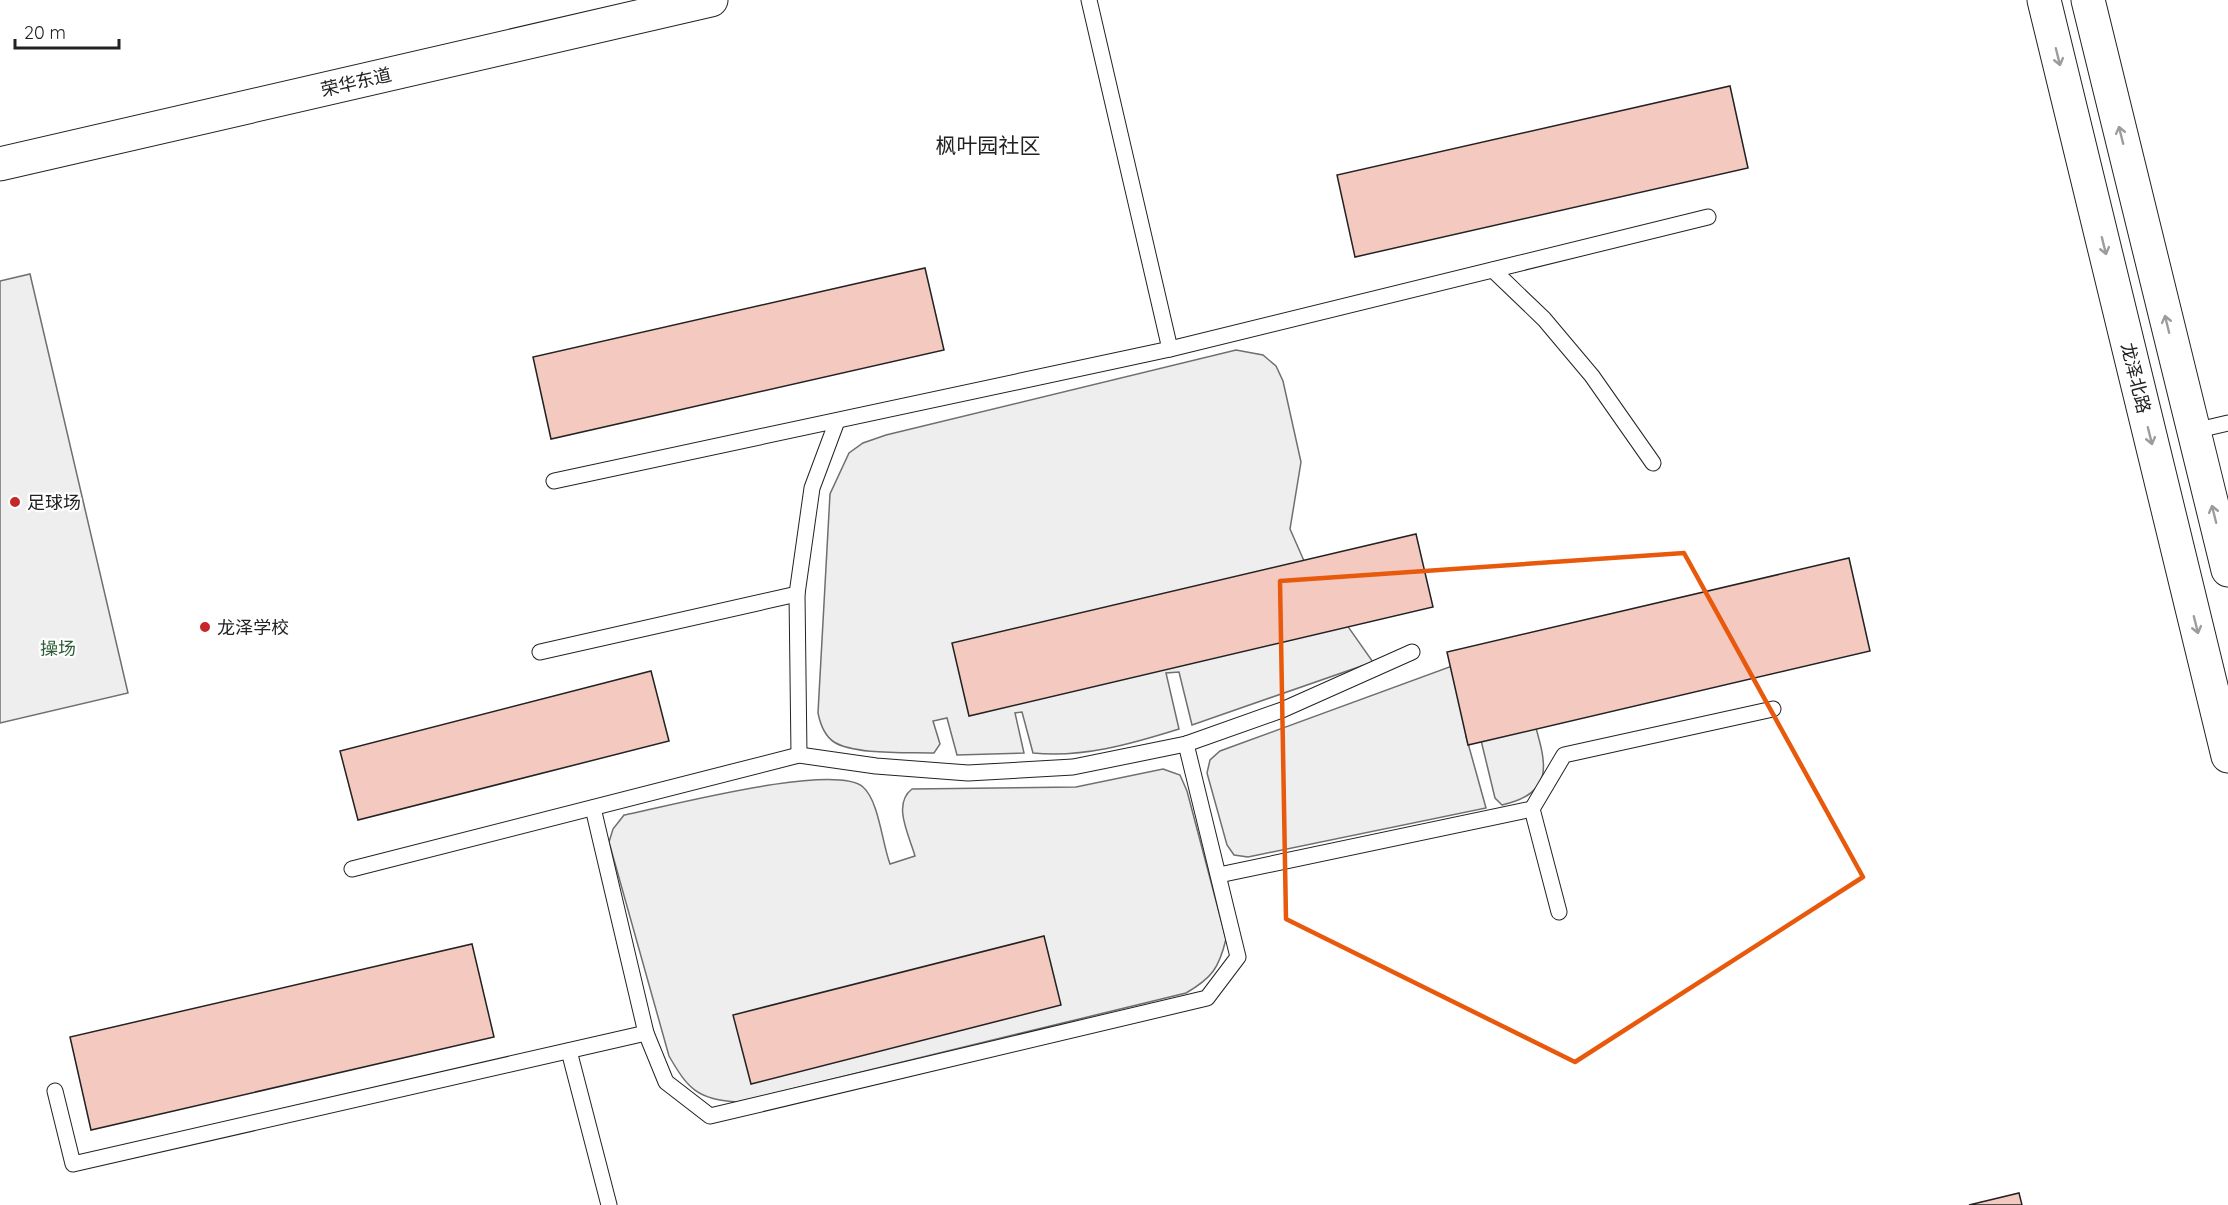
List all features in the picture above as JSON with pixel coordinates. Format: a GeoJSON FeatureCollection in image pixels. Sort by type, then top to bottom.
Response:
{"type":"FeatureCollection","features":[{"type":"Feature","properties":{"kind":"main road","name":"荣华东道"},"geometry":{"type":"LineString","coordinates":[[0,165],[711,0]]}},
{"type":"Feature","properties":{"kind":"main road","name":"龙泽北路"},"geometry":{"type":"LineString","coordinates":[[2044,0],[2228,756]]}},
{"type":"Feature","properties":{"kind":"main road"},"geometry":{"type":"LineString","coordinates":[[2088,0],[2228,570]]}},
{"type":"Feature","properties":{"kind":"lane"},"geometry":{"type":"LineString","coordinates":[[1089,0],[1170,349]]}},
{"type":"Feature","properties":{"kind":"lane"},"geometry":{"type":"LineString","coordinates":[[554,482],[1170,349],[1708,217]]}},
{"type":"Feature","properties":{"kind":"lane"},"geometry":{"type":"LineString","coordinates":[[1493,270],[1544,320],[1592,376],[1653,463]]}},
{"type":"Feature","properties":{"kind":"lane"},"geometry":{"type":"LineString","coordinates":[[799,755],[797,594],[812,488],[837,421]]}},
{"type":"Feature","properties":{"kind":"lane"},"geometry":{"type":"LineString","coordinates":[[2194,431],[2228,423]]}},
{"type":"Feature","properties":{"kind":"lane"},"geometry":{"type":"LineString","coordinates":[[540,652],[797,594]]}},
{"type":"Feature","properties":{"kind":"lane"},"geometry":{"type":"LineString","coordinates":[[352,869],[799,755],[876,766],[968,773],[1073,767],[1186,744],[1282,710],[1412,652]]}},
{"type":"Feature","properties":{"kind":"lane"},"geometry":{"type":"LineString","coordinates":[[1559,912],[1532,810],[1564,755],[1773,709]]}},
{"type":"Feature","properties":{"kind":"lane"},"geometry":{"type":"LineString","coordinates":[[593,808],[646,1034],[666,1082],[710,1116],[1207,998],[1238,957],[1186,744]]}},
{"type":"Feature","properties":{"kind":"lane"},"geometry":{"type":"LineString","coordinates":[[1219,874],[1532,810]]}},
{"type":"Feature","properties":{"kind":"lane"},"geometry":{"type":"LineString","coordinates":[[55,1091],[73,1164],[646,1034]]}},
{"type":"Feature","properties":{"kind":"lane"},"geometry":{"type":"LineString","coordinates":[[569,1051],[609,1205]]}},
{"type":"Feature","properties":{"kind":"highlighted area"},"geometry":{"type":"Polygon","coordinates":[[[1684,553],[1863,877],[1575,1062],[1286,919],[1280,581],[1684,553]]]}},
{"type":"Feature","properties":{"kind":"green space","name":"操场"},"geometry":{"type":"Polygon","coordinates":[[[30,274],[128,693],[0,723],[0,281],[30,274]]]}},
{"type":"Feature","properties":{"kind":"green space"},"geometry":{"type":"Polygon","coordinates":[[[1236,350],[1263,355],[1276,366],[1283,381],[1301,462],[1290,529],[1308,570],[1373,662],[1192,725],[1179,672],[1166,673],[1179,729],[1125,745],[1089,752],[1033,753],[1022,712],[1015,713],[1024,753],[957,755],[947,718],[933,721],[940,744],[934,753],[897,753],[855,749],[834,742],[828,736],[818,713],[830,494],[849,453],[863,443],[886,435],[1236,350]]]}},
{"type":"Feature","properties":{"kind":"green space"},"geometry":{"type":"Polygon","coordinates":[[[1493,651],[1518,662],[1542,750],[1543,774],[1539,784],[1531,793],[1519,800],[1502,805],[1495,798],[1479,732],[1466,736],[1486,808],[1248,857],[1234,855],[1227,845],[1207,773],[1210,760],[1220,751],[1493,651]]]}},
{"type":"Feature","properties":{"kind":"green space"},"geometry":{"type":"Polygon","coordinates":[[[1163,769],[1180,775],[1187,791],[1226,939],[1217,965],[1195,988],[1186,993],[738,1102],[713,1099],[696,1091],[682,1077],[669,1056],[609,842],[613,829],[624,815],[710,796],[785,783],[819,780],[846,781],[863,787],[873,802],[890,864],[915,856],[906,830],[903,811],[906,795],[912,789],[1076,787],[1163,769]]]}},
{"type":"Feature","properties":{"kind":"building"},"geometry":{"type":"Polygon","coordinates":[[[1730,86],[1748,168],[1355,257],[1337,175],[1730,86]]]}},
{"type":"Feature","properties":{"kind":"building"},"geometry":{"type":"Polygon","coordinates":[[[925,268],[944,350],[551,439],[533,357],[925,268]]]}},
{"type":"Feature","properties":{"kind":"building"},"geometry":{"type":"Polygon","coordinates":[[[1416,534],[1433,607],[969,716],[952,643],[1416,534]]]}},
{"type":"Feature","properties":{"kind":"building"},"geometry":{"type":"Polygon","coordinates":[[[1849,558],[1870,651],[1468,745],[1447,652],[1849,558]]]}},
{"type":"Feature","properties":{"kind":"building"},"geometry":{"type":"Polygon","coordinates":[[[651,671],[669,741],[358,820],[340,751],[651,671]]]}},
{"type":"Feature","properties":{"kind":"building"},"geometry":{"type":"Polygon","coordinates":[[[1044,936],[1061,1005],[751,1084],[733,1015],[1044,936]]]}},
{"type":"Feature","properties":{"kind":"building"},"geometry":{"type":"Polygon","coordinates":[[[472,944],[494,1037],[91,1130],[70,1037],[472,944]]]}},
{"type":"Feature","properties":{"kind":"building"},"geometry":{"type":"Polygon","coordinates":[[[2019,1193],[2022,1205],[1969,1205],[2019,1193]]]}},
{"type":"Feature","properties":{"kind":"place","name":"足球场"},"geometry":{"type":"Point","coordinates":[15,502]}},
{"type":"Feature","properties":{"kind":"place","name":"龙泽学校"},"geometry":{"type":"Point","coordinates":[205,627]}},
{"type":"Feature","properties":{"kind":"district","name":"枫叶园社区"},"geometry":{"type":"Point","coordinates":[988,145]}}]}
